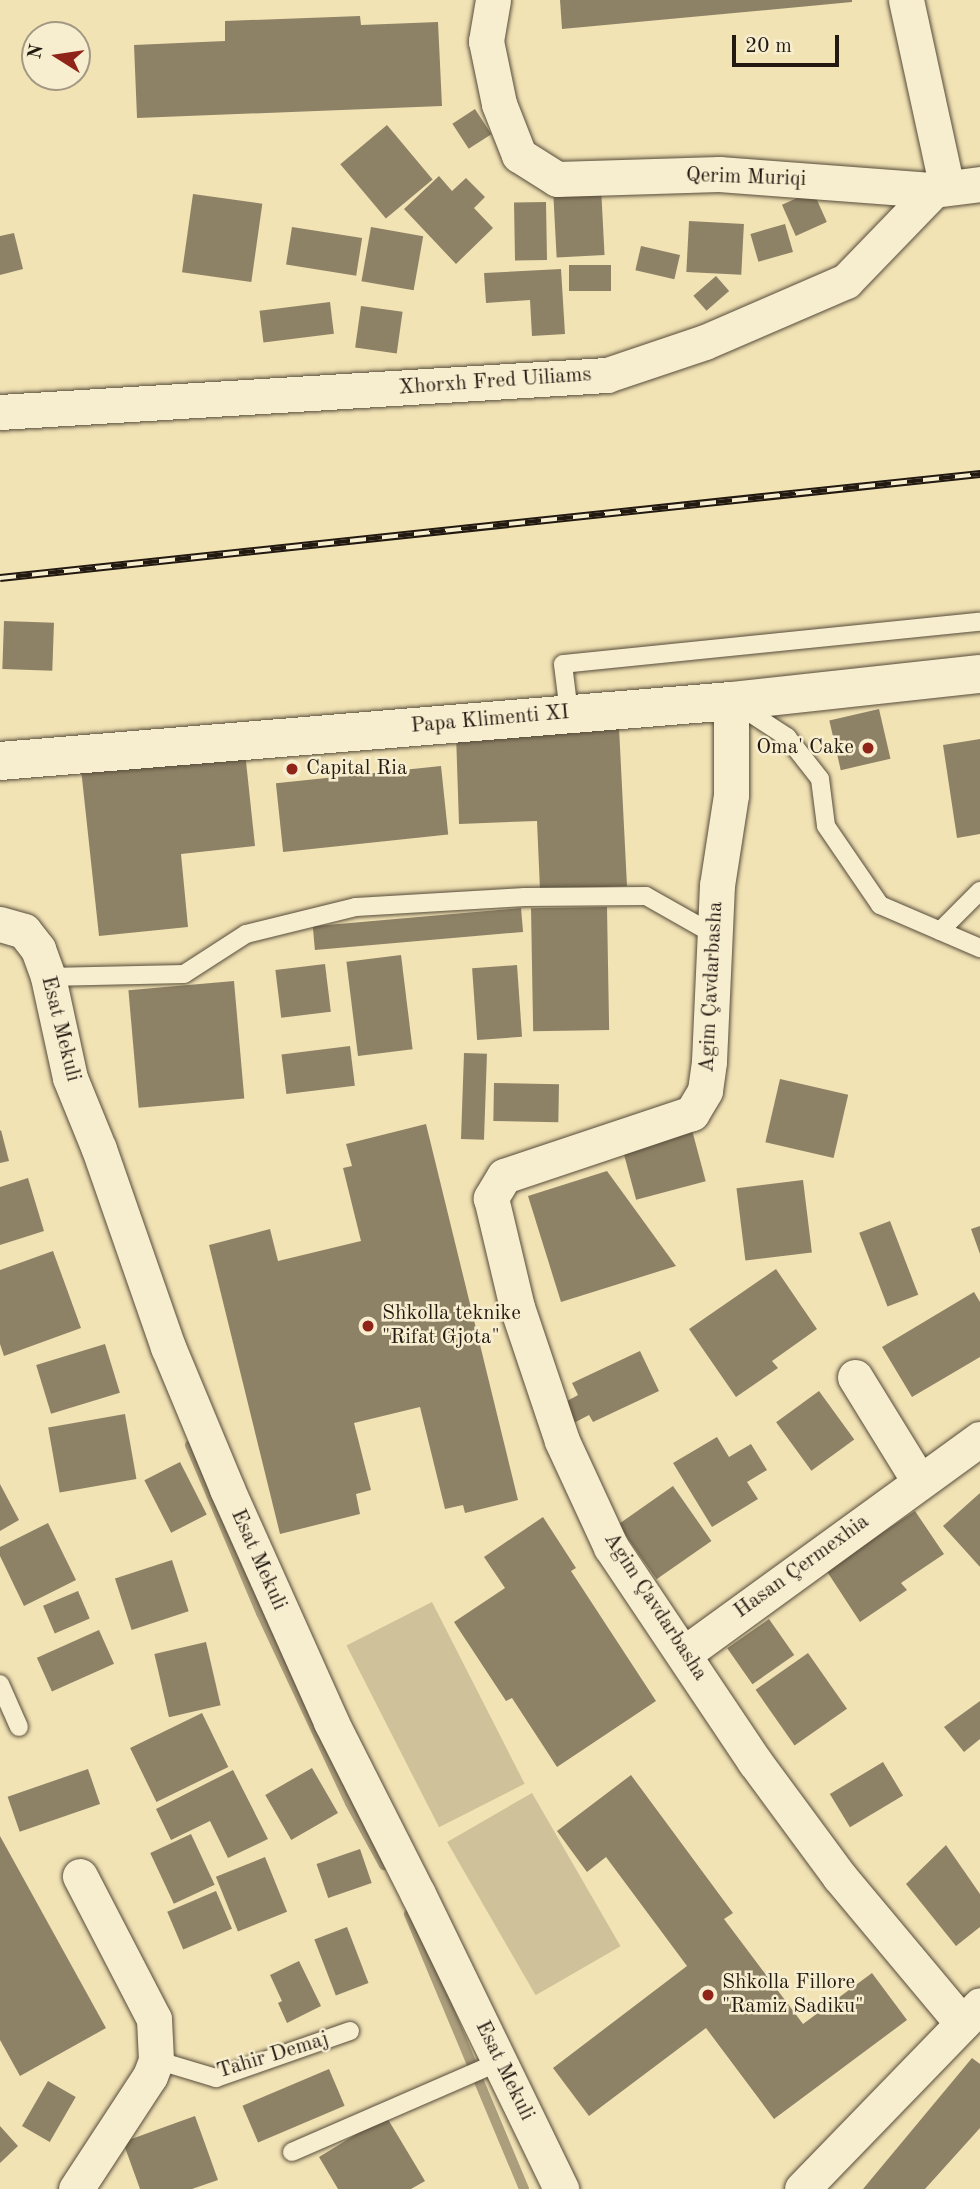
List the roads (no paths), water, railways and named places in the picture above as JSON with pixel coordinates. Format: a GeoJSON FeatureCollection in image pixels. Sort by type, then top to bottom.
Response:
{"type":"FeatureCollection","features":[{"type":"Feature","properties":{"kind":"street","name":"Qerim Muriqi"},"geometry":{"type":"LineString","coordinates":[[493,0],[486,41],[499,104],[519,155],[557,179],[719,174],[954,187]]}},
{"type":"Feature","properties":{"kind":"street"},"geometry":{"type":"LineString","coordinates":[[906,0],[954,187]]}},
{"type":"Feature","properties":{"kind":"street","name":"Xhorxh Fred Uiliams"},"geometry":{"type":"LineString","coordinates":[[0,412],[607,375],[705,342],[846,281],[954,187]]}},
{"type":"Feature","properties":{"kind":"street","name":"Papa Klimenti XI"},"geometry":{"type":"LineString","coordinates":[[0,761],[731,701],[980,674]]}},
{"type":"Feature","properties":{"kind":"street","name":"Agim Çavdarbasha"},"geometry":{"type":"LineString","coordinates":[[731,701],[731,796],[717,885],[709,1062],[705,1091],[692,1113],[504,1176],[491,1198],[517,1307],[562,1441],[611,1546],[685,1653],[755,1762],[839,1876],[971,2014],[802,2189]]}},
{"type":"Feature","properties":{"kind":"street","name":"Esat Mekuli"},"geometry":{"type":"LineString","coordinates":[[0,923],[24,931],[38,949],[48,977],[71,1078],[99,1149],[168,1347],[212,1454],[331,1722],[494,2065],[561,2189]]}},
{"type":"Feature","properties":{"kind":"street"},"geometry":{"type":"LineString","coordinates":[[855,1377],[919,1481]]}},
{"type":"Feature","properties":{"kind":"street","name":"Hasan Çermexhia"},"geometry":{"type":"LineString","coordinates":[[685,1653],[980,1439]]}},
{"type":"Feature","properties":{"kind":"street"},"geometry":{"type":"LineString","coordinates":[[76,2189],[150,2076],[156,2060],[154,2019],[80,1876]]}},
{"type":"Feature","properties":{"kind":"lane"},"geometry":{"type":"LineString","coordinates":[[569,713],[564,664],[980,622]]}},
{"type":"Feature","properties":{"kind":"lane"},"geometry":{"type":"LineString","coordinates":[[731,701],[787,737],[820,779],[826,826],[880,905],[980,948]]}},
{"type":"Feature","properties":{"kind":"lane"},"geometry":{"type":"LineString","coordinates":[[940,931],[980,891]]}},
{"type":"Feature","properties":{"kind":"lane"},"geometry":{"type":"LineString","coordinates":[[48,977],[184,974],[246,934],[369,906],[525,897],[646,896],[715,935]]}},
{"type":"Feature","properties":{"kind":"lane"},"geometry":{"type":"LineString","coordinates":[[0,1684],[19,1727]]}},
{"type":"Feature","properties":{"kind":"lane","name":"Tahir Demaj"},"geometry":{"type":"LineString","coordinates":[[156,2060],[216,2078],[349,2031]]}},
{"type":"Feature","properties":{"kind":"lane"},"geometry":{"type":"LineString","coordinates":[[292,2152],[494,2065]]}},
{"type":"Feature","properties":{"kind":"waterway"},"geometry":{"type":"LineString","coordinates":[[190,1445],[261,1613],[350,1803],[384,1865]]}},
{"type":"Feature","properties":{"kind":"waterway"},"geometry":{"type":"LineString","coordinates":[[409,1914],[524,2189]]}},
{"type":"Feature","properties":{"kind":"railway"},"geometry":{"type":"LineString","coordinates":[[0,578],[980,474]]}},
{"type":"Feature","properties":{"kind":"place","name":"Oma' Cake"},"geometry":{"type":"Point","coordinates":[868,748]}},
{"type":"Feature","properties":{"kind":"place","name":"Capital Ria"},"geometry":{"type":"Point","coordinates":[292,769]}},
{"type":"Feature","properties":{"kind":"place","name":"Shkolla teknike \"Rifat Gjota\""},"geometry":{"type":"Point","coordinates":[368,1326]}},
{"type":"Feature","properties":{"kind":"place","name":"Shkolla Fillore \"Ramiz Sadiku\""},"geometry":{"type":"Point","coordinates":[708,1995]}}]}
